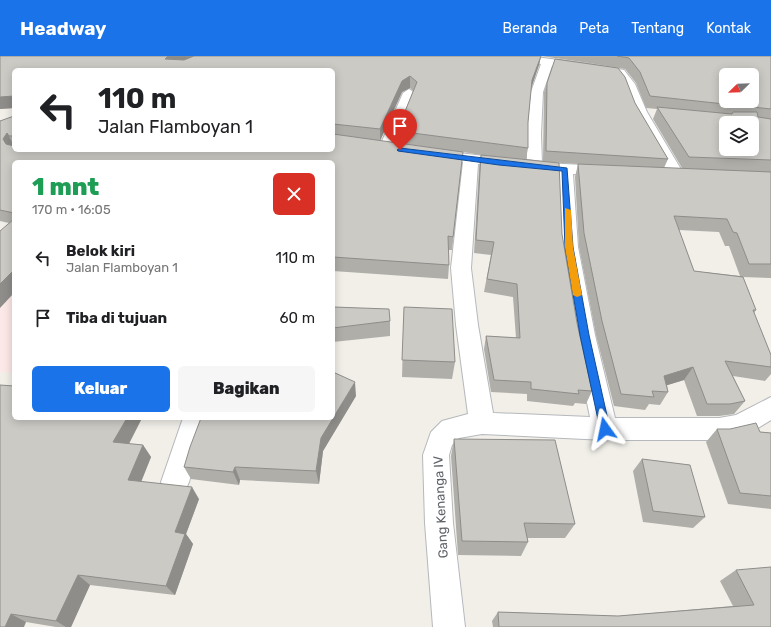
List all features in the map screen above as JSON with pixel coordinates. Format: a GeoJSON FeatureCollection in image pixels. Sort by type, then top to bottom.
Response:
{"type":"FeatureCollection","features":[{"type":"Feature","properties":{"kind":"street"},"geometry":{"type":"LineString","coordinates":[[501,56],[590,67],[620,74],[626,78],[633,92],[640,112],[670,176],[693,176]]}},
{"type":"Feature","properties":{"kind":"street"},"geometry":{"type":"LineString","coordinates":[[535,167],[534,134],[537,92],[548,62]]}},
{"type":"Feature","properties":{"kind":"street"},"geometry":{"type":"LineString","coordinates":[[386,148],[409,93]]}},
{"type":"Feature","properties":{"kind":"street"},"geometry":{"type":"LineString","coordinates":[[640,112],[656,114]]}},
{"type":"Feature","properties":{"kind":"street"},"geometry":{"type":"LineString","coordinates":[[369,145],[402,150]]}},
{"type":"Feature","properties":{"kind":"street"},"geometry":{"type":"LineString","coordinates":[[417,152],[565,170],[619,172]]}},
{"type":"Feature","properties":{"kind":"street"},"geometry":{"type":"LineString","coordinates":[[471,159],[461,268],[467,325],[482,423]]}},
{"type":"Feature","properties":{"kind":"street"},"geometry":{"type":"LineString","coordinates":[[565,170],[569,247],[584,335],[605,429]]}},
{"type":"Feature","properties":{"kind":"street","name":"Gang Kenanga IV"},"geometry":{"type":"LineString","coordinates":[[449,627],[439,523],[436,455],[440,440],[451,429],[466,424],[482,423],[605,429],[730,428],[741,425],[771,407]]}},
{"type":"Feature","properties":{"kind":"street"},"geometry":{"type":"LineString","coordinates":[[175,482],[194,420]]}},
{"type":"Feature","properties":{"kind":"shaded area"},"geometry":{"type":"Polygon","coordinates":[[[12,237],[12,373],[0,372],[0,240],[12,237]]]}},
{"type":"Feature","properties":{"kind":"building"},"geometry":{"type":"Polygon","coordinates":[[[0,56],[168,56],[165,59],[184,60],[194,56],[541,56],[532,80],[528,122],[528,148],[397,131],[417,82],[410,76],[402,81],[380,129],[335,124],[335,68],[12,68],[12,96],[0,97],[0,56]]]}},
{"type":"Feature","properties":{"kind":"building"},"geometry":{"type":"Polygon","coordinates":[[[617,56],[771,56],[771,109],[759,108],[759,68],[719,68],[719,103],[650,96],[640,72],[629,58],[617,56]]]}},
{"type":"Feature","properties":{"kind":"building"},"geometry":{"type":"Polygon","coordinates":[[[555,59],[618,68],[625,77],[635,103],[668,159],[546,151],[547,83],[555,59]]]}},
{"type":"Feature","properties":{"kind":"building"},"geometry":{"type":"Polygon","coordinates":[[[657,107],[732,114],[733,112],[757,112],[758,116],[719,116],[719,156],[759,156],[759,117],[771,119],[771,160],[689,157],[657,107]]]}},
{"type":"Feature","properties":{"kind":"building"},"geometry":{"type":"Polygon","coordinates":[[[12,117],[12,136],[9,136],[7,133],[3,139],[6,144],[12,146],[12,152],[335,152],[335,134],[463,152],[453,237],[448,236],[449,265],[335,257],[335,160],[12,160],[12,213],[0,210],[0,121],[12,117]]]}},
{"type":"Feature","properties":{"kind":"building"},"geometry":{"type":"Polygon","coordinates":[[[481,155],[559,163],[562,234],[577,323],[592,391],[578,390],[579,394],[531,389],[531,382],[494,380],[486,336],[520,338],[517,284],[487,279],[494,242],[476,240],[481,155]]]}},
{"type":"Feature","properties":{"kind":"building"},"geometry":{"type":"Polygon","coordinates":[[[578,164],[771,172],[771,264],[749,264],[737,233],[733,232],[727,219],[674,216],[694,271],[743,277],[756,310],[753,310],[771,355],[771,367],[725,361],[745,401],[730,404],[707,404],[693,367],[664,376],[668,392],[652,391],[654,397],[621,394],[602,321],[584,233],[578,164]]]}},
{"type":"Feature","properties":{"kind":"building"},"geometry":{"type":"Polygon","coordinates":[[[12,221],[12,272],[0,284],[0,231],[12,221]]]}},
{"type":"Feature","properties":{"kind":"building"},"geometry":{"type":"Polygon","coordinates":[[[335,307],[389,309],[390,321],[335,328],[335,307]]]}},
{"type":"Feature","properties":{"kind":"building"},"geometry":{"type":"Polygon","coordinates":[[[404,307],[452,309],[455,362],[402,360],[404,307]]]}},
{"type":"Feature","properties":{"kind":"building"},"geometry":{"type":"Polygon","coordinates":[[[335,373],[355,382],[335,415],[335,373]]]}},
{"type":"Feature","properties":{"kind":"building"},"geometry":{"type":"Polygon","coordinates":[[[0,385],[12,386],[12,420],[126,420],[113,442],[143,445],[128,480],[192,487],[175,532],[185,534],[166,586],[78,575],[56,621],[11,614],[5,627],[0,627],[0,385]]]}},
{"type":"Feature","properties":{"kind":"building"},"geometry":{"type":"Polygon","coordinates":[[[200,420],[332,420],[321,438],[316,471],[235,467],[233,472],[184,467],[200,420]]]}},
{"type":"Feature","properties":{"kind":"building"},"geometry":{"type":"Polygon","coordinates":[[[756,423],[760,432],[771,433],[771,496],[740,493],[717,429],[730,429],[756,423]]]}},
{"type":"Feature","properties":{"kind":"building"},"geometry":{"type":"Polygon","coordinates":[[[454,439],[555,440],[575,524],[524,523],[528,542],[462,541],[454,439]]]}},
{"type":"Feature","properties":{"kind":"building"},"geometry":{"type":"Polygon","coordinates":[[[642,459],[690,465],[705,517],[653,511],[642,459]]]}},
{"type":"Feature","properties":{"kind":"building"},"geometry":{"type":"Polygon","coordinates":[[[771,567],[771,627],[499,627],[498,612],[618,616],[754,605],[736,570],[771,567]]]}},
{"type":"Feature","properties":{"kind":"slow traffic"},"geometry":{"type":"LineString","coordinates":[[567,210],[569,247],[577,295]]}},
{"type":"Feature","properties":{"kind":"route"},"geometry":{"type":"LineString","coordinates":[[400,150],[565,170],[569,247],[584,335],[605,429]]}}]}
